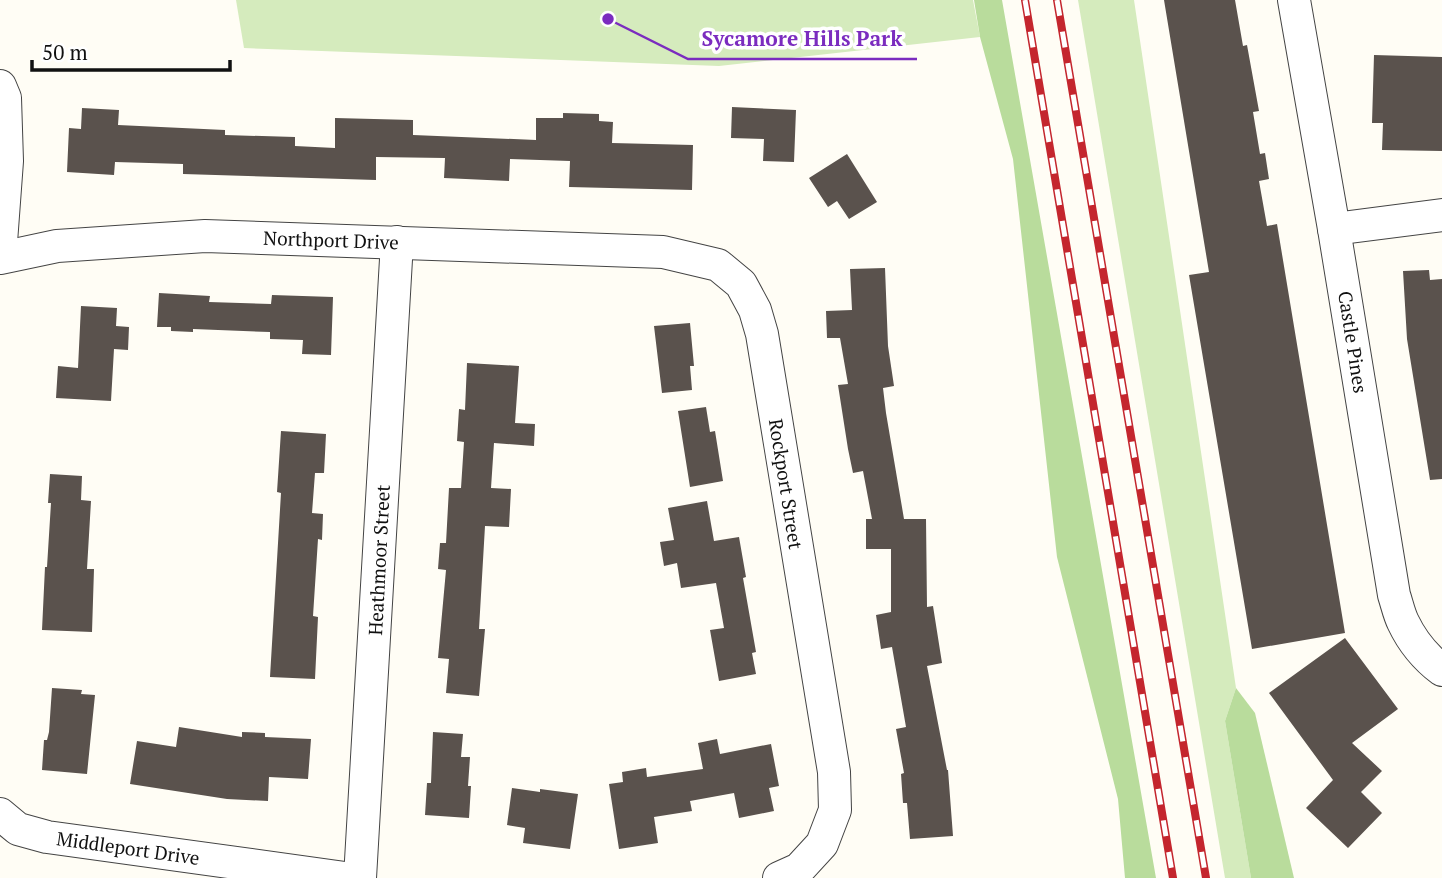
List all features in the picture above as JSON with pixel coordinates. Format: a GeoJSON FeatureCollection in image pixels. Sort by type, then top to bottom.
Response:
{"type":"FeatureCollection","features":[{"type":"Feature","properties":{"kind":"street","name":"Castle Pines"},"geometry":{"type":"LineString","coordinates":[[1294,0],[1394,595],[1402,621],[1409,632],[1432,663],[1442,670]]}},
{"type":"Feature","properties":{"kind":"street"},"geometry":{"type":"LineString","coordinates":[[0,86],[5,98],[7,161],[0,257]]}},
{"type":"Feature","properties":{"kind":"street"},"geometry":{"type":"LineString","coordinates":[[1334,229],[1442,215]]}},
{"type":"Feature","properties":{"kind":"street","name":"Northport Drive"},"geometry":{"type":"LineString","coordinates":[[0,257],[57,246],[205,236],[663,251]]}},
{"type":"Feature","properties":{"kind":"street","name":"Heathmoor Street"},"geometry":{"type":"LineString","coordinates":[[360,878],[397,242]]}},
{"type":"Feature","properties":{"kind":"street","name":"Rockport Street"},"geometry":{"type":"LineString","coordinates":[[663,251],[718,265],[741,284],[755,310],[762,334],[834,772],[835,810],[822,844],[799,869],[779,878]]}},
{"type":"Feature","properties":{"kind":"street","name":"Middleport Drive"},"geometry":{"type":"LineString","coordinates":[[0,814],[18,829],[47,837],[345,878]]}},
{"type":"Feature","properties":{"kind":"green space"},"geometry":{"type":"Polygon","coordinates":[[[236,0],[973,0],[980,37],[719,66],[244,48],[236,0]]]}},
{"type":"Feature","properties":{"kind":"green space"},"geometry":{"type":"Polygon","coordinates":[[[974,0],[1002,0],[1156,878],[1125,878],[1118,799],[1057,557],[1013,159],[980,37],[974,0]]]}},
{"type":"Feature","properties":{"kind":"green space"},"geometry":{"type":"Polygon","coordinates":[[[1078,0],[1134,0],[1236,688],[1225,721],[1251,878],[1225,878],[1078,0]]]}},
{"type":"Feature","properties":{"kind":"green space"},"geometry":{"type":"Polygon","coordinates":[[[1236,688],[1255,713],[1294,878],[1251,878],[1225,721],[1236,688]]]}},
{"type":"Feature","properties":{"kind":"building"},"geometry":{"type":"Polygon","coordinates":[[[1164,0],[1235,0],[1243,46],[1247,45],[1259,111],[1253,112],[1260,154],[1265,153],[1269,179],[1259,181],[1267,226],[1277,224],[1345,633],[1252,649],[1189,275],[1209,272],[1164,0]]]}},
{"type":"Feature","properties":{"kind":"building"},"geometry":{"type":"Polygon","coordinates":[[[1374,55],[1442,57],[1442,151],[1382,150],[1383,123],[1372,123],[1374,55]]]}},
{"type":"Feature","properties":{"kind":"building"},"geometry":{"type":"Polygon","coordinates":[[[732,107],[796,110],[794,162],[763,161],[764,139],[731,138],[732,107]]]}},
{"type":"Feature","properties":{"kind":"building"},"geometry":{"type":"Polygon","coordinates":[[[82,108],[119,110],[118,125],[225,130],[225,135],[295,137],[295,146],[335,148],[335,118],[413,120],[413,135],[536,140],[536,118],[563,118],[563,113],[599,114],[599,121],[613,122],[612,143],[693,145],[692,190],[569,187],[570,161],[510,159],[509,181],[444,178],[445,158],[376,157],[376,180],[183,174],[183,164],[115,162],[114,175],[67,172],[69,128],[81,129],[82,108]]]}},
{"type":"Feature","properties":{"kind":"building"},"geometry":{"type":"Polygon","coordinates":[[[847,154],[877,202],[849,219],[837,201],[828,207],[809,178],[847,154]]]}},
{"type":"Feature","properties":{"kind":"building"},"geometry":{"type":"Polygon","coordinates":[[[885,268],[888,346],[894,386],[883,388],[904,519],[926,519],[927,607],[933,606],[942,663],[927,666],[948,770],[953,836],[910,839],[907,803],[903,803],[901,774],[904,773],[896,729],[906,727],[892,647],[881,649],[876,615],[891,612],[891,549],[866,549],[866,519],[872,519],[863,471],[853,473],[848,449],[838,385],[848,384],[840,338],[827,338],[826,311],[852,310],[850,269],[885,268]]]}},
{"type":"Feature","properties":{"kind":"building"},"geometry":{"type":"Polygon","coordinates":[[[1429,270],[1430,280],[1442,279],[1442,479],[1430,480],[1407,339],[1403,271],[1429,270]]]}},
{"type":"Feature","properties":{"kind":"building"},"geometry":{"type":"Polygon","coordinates":[[[159,293],[210,296],[209,302],[271,304],[272,295],[333,297],[331,355],[302,354],[303,340],[270,339],[270,332],[193,329],[193,332],[157,327],[159,293]]]}},
{"type":"Feature","properties":{"kind":"building"},"geometry":{"type":"Polygon","coordinates":[[[81,306],[117,308],[116,326],[129,327],[128,350],[114,349],[111,401],[56,398],[58,366],[78,368],[81,306]]]}},
{"type":"Feature","properties":{"kind":"building"},"geometry":{"type":"Polygon","coordinates":[[[690,323],[694,366],[690,366],[692,390],[662,393],[654,326],[690,323]]]}},
{"type":"Feature","properties":{"kind":"building"},"geometry":{"type":"Polygon","coordinates":[[[467,363],[519,366],[515,423],[535,424],[534,446],[494,443],[491,488],[511,489],[509,527],[485,526],[479,629],[485,629],[479,696],[446,693],[449,659],[438,658],[446,570],[438,569],[440,543],[446,543],[449,488],[461,488],[464,442],[457,441],[459,409],[465,410],[467,363]]]}},
{"type":"Feature","properties":{"kind":"building"},"geometry":{"type":"Polygon","coordinates":[[[706,407],[710,432],[715,431],[723,481],[690,487],[678,411],[706,407]]]}},
{"type":"Feature","properties":{"kind":"building"},"geometry":{"type":"Polygon","coordinates":[[[281,431],[326,434],[324,473],[315,473],[312,513],[323,514],[322,540],[318,539],[313,616],[318,617],[315,679],[270,677],[281,493],[277,492],[281,431]]]}},
{"type":"Feature","properties":{"kind":"building"},"geometry":{"type":"Polygon","coordinates":[[[50,474],[82,476],[81,500],[91,501],[87,569],[94,569],[92,632],[42,630],[51,503],[48,503],[50,474]]]}},
{"type":"Feature","properties":{"kind":"building"},"geometry":{"type":"Polygon","coordinates":[[[707,501],[714,541],[739,537],[756,652],[752,653],[756,674],[719,681],[710,630],[724,628],[716,583],[681,588],[677,563],[664,566],[660,542],[674,540],[668,508],[707,501]]]}},
{"type":"Feature","properties":{"kind":"building"},"geometry":{"type":"Polygon","coordinates":[[[1345,638],[1398,709],[1352,743],[1382,771],[1361,792],[1382,813],[1348,848],[1306,808],[1333,780],[1269,693],[1345,638]]]}},
{"type":"Feature","properties":{"kind":"building"},"geometry":{"type":"Polygon","coordinates":[[[52,688],[82,690],[81,694],[95,695],[87,774],[42,770],[44,740],[47,740],[49,732],[52,688]]]}},
{"type":"Feature","properties":{"kind":"building"},"geometry":{"type":"Polygon","coordinates":[[[179,727],[242,737],[242,732],[265,733],[265,737],[311,739],[308,779],[269,777],[268,801],[227,799],[130,784],[137,741],[176,747],[179,727]]]}},
{"type":"Feature","properties":{"kind":"building"},"geometry":{"type":"Polygon","coordinates":[[[433,732],[463,734],[461,757],[470,757],[469,818],[425,815],[427,783],[431,783],[433,732]]]}},
{"type":"Feature","properties":{"kind":"building"},"geometry":{"type":"Polygon","coordinates":[[[717,739],[720,754],[771,744],[779,786],[769,788],[774,811],[739,818],[734,793],[690,801],[692,811],[654,817],[658,843],[619,849],[609,784],[623,782],[622,772],[646,768],[647,777],[703,769],[698,743],[717,739]]]}},
{"type":"Feature","properties":{"kind":"building"},"geometry":{"type":"Polygon","coordinates":[[[512,788],[578,794],[570,849],[523,843],[525,828],[507,825],[512,788]]]}},
{"type":"Feature","properties":{"kind":"railway"},"geometry":{"type":"LineString","coordinates":[[1025,0],[1173,878]]}},
{"type":"Feature","properties":{"kind":"railway"},"geometry":{"type":"LineString","coordinates":[[1057,0],[1206,878]]}},
{"type":"Feature","properties":{"kind":"place","name":"Sycamore Hills Park"},"geometry":{"type":"Point","coordinates":[608,19]}}]}
